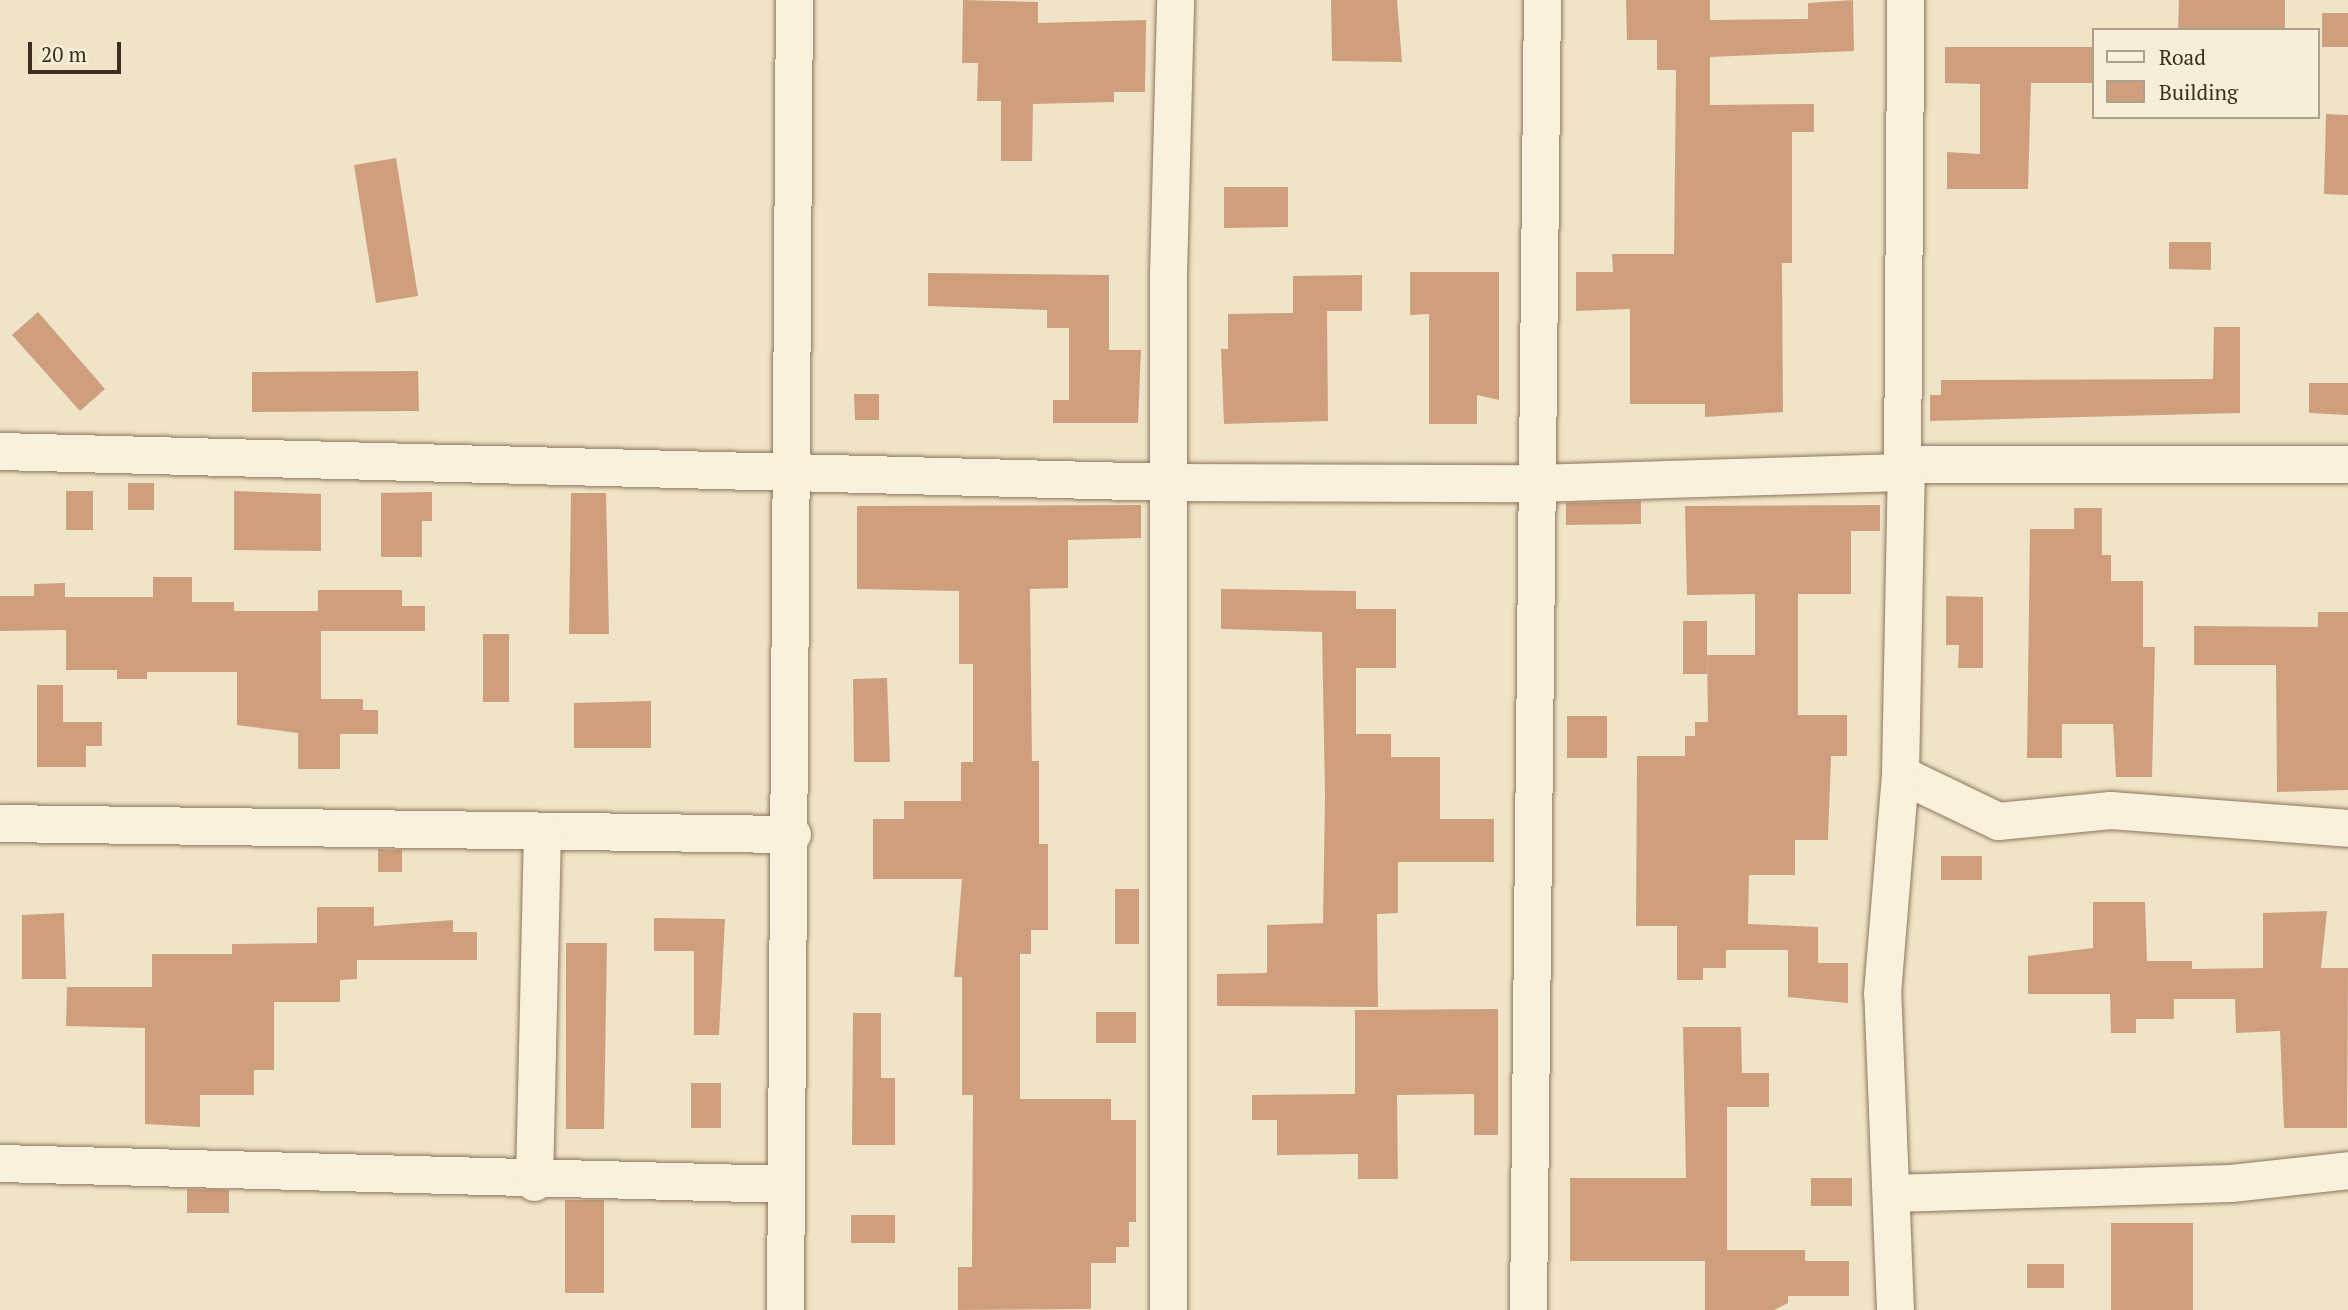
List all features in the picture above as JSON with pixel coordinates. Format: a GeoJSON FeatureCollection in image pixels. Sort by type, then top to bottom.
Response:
{"type":"FeatureCollection","features":[{"type":"Feature","properties":{"kind":"street"},"geometry":{"type":"LineString","coordinates":[[785,1310],[792,834],[786,467],[793,0]]}},
{"type":"Feature","properties":{"kind":"street"},"geometry":{"type":"LineString","coordinates":[[1168,1310],[1167,482],[1175,0]]}},
{"type":"Feature","properties":{"kind":"street"},"geometry":{"type":"LineString","coordinates":[[1528,1310],[1542,0]]}},
{"type":"Feature","properties":{"kind":"street"},"geometry":{"type":"LineString","coordinates":[[1895,1310],[1882,993],[1900,774],[1905,0]]}},
{"type":"Feature","properties":{"kind":"street"},"geometry":{"type":"LineString","coordinates":[[0,451],[786,467],[1167,482],[1535,483],[1904,468],[2348,464]]}},
{"type":"Feature","properties":{"kind":"street"},"geometry":{"type":"LineString","coordinates":[[1900,774],[1998,821],[2110,810],[2348,828]]}},
{"type":"Feature","properties":{"kind":"street"},"geometry":{"type":"LineString","coordinates":[[0,822],[792,834]]}},
{"type":"Feature","properties":{"kind":"street"},"geometry":{"type":"LineString","coordinates":[[534,1182],[542,831]]}},
{"type":"Feature","properties":{"kind":"street"},"geometry":{"type":"LineString","coordinates":[[0,1163],[534,1182],[785,1184]]}},
{"type":"Feature","properties":{"kind":"street"},"geometry":{"type":"LineString","coordinates":[[1891,1194],[2231,1183],[2348,1170]]}},
{"type":"Feature","properties":{"kind":"building"},"geometry":{"type":"Polygon","coordinates":[[[963,0],[1038,2],[1038,23],[1146,20],[1145,92],[1114,92],[1114,102],[1033,104],[1032,161],[1001,161],[1001,101],[977,101],[978,63],[962,63],[963,0]]]}},
{"type":"Feature","properties":{"kind":"building"},"geometry":{"type":"Polygon","coordinates":[[[1331,0],[1397,0],[1402,62],[1332,61],[1331,0]]]}},
{"type":"Feature","properties":{"kind":"building"},"geometry":{"type":"Polygon","coordinates":[[[1626,0],[1710,0],[1710,20],[1808,19],[1808,3],[1853,0],[1854,51],[1710,57],[1710,105],[1814,104],[1814,132],[1792,132],[1792,263],[1782,263],[1783,412],[1705,417],[1705,404],[1630,404],[1630,309],[1576,311],[1576,272],[1613,272],[1612,254],[1674,254],[1676,70],[1657,70],[1657,40],[1627,40],[1626,0]]]}},
{"type":"Feature","properties":{"kind":"building"},"geometry":{"type":"Polygon","coordinates":[[[2179,0],[2285,0],[2285,28],[2178,28],[2179,0]]]}},
{"type":"Feature","properties":{"kind":"building"},"geometry":{"type":"Polygon","coordinates":[[[2322,13],[2348,13],[2348,47],[2322,47],[2322,13]]]}},
{"type":"Feature","properties":{"kind":"building"},"geometry":{"type":"Polygon","coordinates":[[[1945,47],[2092,47],[2092,83],[2031,83],[2028,189],[1947,189],[1947,152],[1980,154],[1980,84],[1945,83],[1945,47]]]}},
{"type":"Feature","properties":{"kind":"building"},"geometry":{"type":"Polygon","coordinates":[[[2326,114],[2348,115],[2348,195],[2324,194],[2326,114]]]}},
{"type":"Feature","properties":{"kind":"building"},"geometry":{"type":"Polygon","coordinates":[[[396,158],[418,296],[376,303],[354,165],[396,158]]]}},
{"type":"Feature","properties":{"kind":"building"},"geometry":{"type":"Polygon","coordinates":[[[1224,187],[1288,187],[1288,227],[1224,228],[1224,187]]]}},
{"type":"Feature","properties":{"kind":"building"},"geometry":{"type":"Polygon","coordinates":[[[2169,242],[2211,242],[2211,270],[2169,269],[2169,242]]]}},
{"type":"Feature","properties":{"kind":"building"},"geometry":{"type":"Polygon","coordinates":[[[1410,272],[1499,272],[1499,400],[1477,395],[1477,424],[1429,424],[1429,314],[1410,315],[1410,272]]]}},
{"type":"Feature","properties":{"kind":"building"},"geometry":{"type":"Polygon","coordinates":[[[928,273],[1109,275],[1109,350],[1141,350],[1138,423],[1053,423],[1053,400],[1069,400],[1069,328],[1047,328],[1047,310],[928,306],[928,273]]]}},
{"type":"Feature","properties":{"kind":"building"},"geometry":{"type":"Polygon","coordinates":[[[1362,275],[1362,311],[1327,311],[1328,421],[1224,424],[1221,349],[1228,349],[1228,314],[1293,313],[1293,276],[1362,275]]]}},
{"type":"Feature","properties":{"kind":"building"},"geometry":{"type":"Polygon","coordinates":[[[38,312],[105,389],[80,411],[12,335],[38,312]]]}},
{"type":"Feature","properties":{"kind":"building"},"geometry":{"type":"Polygon","coordinates":[[[2214,327],[2240,327],[2240,413],[1930,421],[1930,395],[1941,395],[1941,380],[2213,379],[2214,327]]]}},
{"type":"Feature","properties":{"kind":"building"},"geometry":{"type":"Polygon","coordinates":[[[418,371],[419,411],[252,412],[252,372],[418,371]]]}},
{"type":"Feature","properties":{"kind":"building"},"geometry":{"type":"Polygon","coordinates":[[[2309,383],[2348,383],[2348,415],[2309,413],[2309,383]]]}},
{"type":"Feature","properties":{"kind":"building"},"geometry":{"type":"Polygon","coordinates":[[[854,394],[879,394],[879,420],[855,420],[854,394]]]}},
{"type":"Feature","properties":{"kind":"building"},"geometry":{"type":"Polygon","coordinates":[[[128,483],[154,483],[154,510],[128,510],[128,483]]]}},
{"type":"Feature","properties":{"kind":"building"},"geometry":{"type":"Polygon","coordinates":[[[66,491],[93,491],[93,530],[66,530],[66,491]]]}},
{"type":"Feature","properties":{"kind":"building"},"geometry":{"type":"Polygon","coordinates":[[[234,491],[321,494],[321,551],[234,550],[234,491]]]}},
{"type":"Feature","properties":{"kind":"building"},"geometry":{"type":"Polygon","coordinates":[[[432,492],[432,521],[422,521],[422,557],[381,557],[381,493],[432,492]]]}},
{"type":"Feature","properties":{"kind":"building"},"geometry":{"type":"Polygon","coordinates":[[[571,493],[606,493],[609,634],[569,634],[571,493]]]}},
{"type":"Feature","properties":{"kind":"building"},"geometry":{"type":"Polygon","coordinates":[[[1641,501],[1641,524],[1566,525],[1566,503],[1641,501]]]}},
{"type":"Feature","properties":{"kind":"building"},"geometry":{"type":"Polygon","coordinates":[[[1141,505],[1141,538],[1068,540],[1068,588],[1030,589],[1032,761],[1039,761],[1039,844],[1048,844],[1048,930],[1031,930],[1031,954],[1020,954],[1020,1099],[1111,1099],[1111,1120],[1136,1120],[1136,1222],[1129,1222],[1129,1247],[1116,1247],[1116,1263],[1091,1263],[1091,1309],[958,1310],[958,1267],[972,1267],[973,1095],[962,1095],[962,977],[954,977],[962,879],[873,879],[873,819],[904,819],[904,801],[961,801],[961,762],[973,762],[973,664],[959,664],[959,591],[857,589],[857,506],[1141,505]]]}},
{"type":"Feature","properties":{"kind":"building"},"geometry":{"type":"Polygon","coordinates":[[[1880,505],[1880,531],[1851,531],[1851,594],[1798,594],[1798,715],[1847,715],[1847,756],[1831,756],[1828,840],[1795,840],[1795,875],[1749,875],[1748,924],[1818,927],[1818,963],[1848,963],[1848,1003],[1788,997],[1788,950],[1726,950],[1726,968],[1703,968],[1703,980],[1677,980],[1677,926],[1636,926],[1637,756],[1685,756],[1685,736],[1695,736],[1695,722],[1708,722],[1707,655],[1755,655],[1755,594],[1687,595],[1685,506],[1880,505]]]}},
{"type":"Feature","properties":{"kind":"building"},"geometry":{"type":"Polygon","coordinates":[[[2074,508],[2102,508],[2102,555],[2111,555],[2111,581],[2143,581],[2143,647],[2155,647],[2152,777],[2116,777],[2113,724],[2062,724],[2062,758],[2027,758],[2030,529],[2074,529],[2074,508]]]}},
{"type":"Feature","properties":{"kind":"building"},"geometry":{"type":"Polygon","coordinates":[[[153,577],[192,577],[192,602],[234,602],[234,611],[318,611],[318,590],[402,590],[402,606],[425,606],[425,631],[321,631],[321,699],[363,699],[363,710],[378,710],[378,734],[340,734],[340,769],[298,769],[298,733],[237,725],[237,672],[147,672],[147,679],[117,679],[117,670],[66,670],[66,630],[0,631],[0,596],[34,596],[34,584],[65,583],[65,597],[153,597],[153,577]]]}},
{"type":"Feature","properties":{"kind":"building"},"geometry":{"type":"Polygon","coordinates":[[[1221,589],[1356,591],[1356,609],[1396,609],[1396,668],[1356,668],[1356,734],[1391,734],[1391,757],[1440,757],[1440,819],[1494,819],[1494,862],[1398,862],[1398,913],[1377,914],[1378,1007],[1217,1006],[1217,974],[1267,973],[1267,925],[1323,923],[1325,795],[1322,632],[1221,629],[1221,589]]]}},
{"type":"Feature","properties":{"kind":"building"},"geometry":{"type":"Polygon","coordinates":[[[1946,596],[1983,597],[1983,668],[1958,668],[1959,645],[1946,645],[1946,596]]]}},
{"type":"Feature","properties":{"kind":"building"},"geometry":{"type":"Polygon","coordinates":[[[2318,612],[2348,612],[2348,790],[2277,792],[2276,665],[2194,665],[2194,626],[2318,627],[2318,612]]]}},
{"type":"Feature","properties":{"kind":"building"},"geometry":{"type":"Polygon","coordinates":[[[1683,621],[1707,621],[1707,674],[1683,674],[1683,621]]]}},
{"type":"Feature","properties":{"kind":"building"},"geometry":{"type":"Polygon","coordinates":[[[483,634],[509,634],[509,702],[483,702],[483,634]]]}},
{"type":"Feature","properties":{"kind":"building"},"geometry":{"type":"Polygon","coordinates":[[[887,678],[890,762],[854,762],[853,679],[887,678]]]}},
{"type":"Feature","properties":{"kind":"building"},"geometry":{"type":"Polygon","coordinates":[[[37,685],[63,685],[63,722],[102,722],[102,746],[86,746],[86,767],[37,767],[37,685]]]}},
{"type":"Feature","properties":{"kind":"building"},"geometry":{"type":"Polygon","coordinates":[[[651,701],[651,748],[574,748],[574,703],[651,701]]]}},
{"type":"Feature","properties":{"kind":"building"},"geometry":{"type":"Polygon","coordinates":[[[1567,716],[1607,716],[1607,758],[1567,758],[1567,716]]]}},
{"type":"Feature","properties":{"kind":"building"},"geometry":{"type":"Polygon","coordinates":[[[378,849],[402,850],[402,872],[378,872],[378,849]]]}},
{"type":"Feature","properties":{"kind":"building"},"geometry":{"type":"Polygon","coordinates":[[[1941,856],[1982,856],[1982,880],[1941,880],[1941,856]]]}},
{"type":"Feature","properties":{"kind":"building"},"geometry":{"type":"Polygon","coordinates":[[[1115,889],[1139,889],[1139,944],[1115,944],[1115,889]]]}},
{"type":"Feature","properties":{"kind":"building"},"geometry":{"type":"Polygon","coordinates":[[[2093,902],[2145,902],[2147,961],[2192,961],[2192,969],[2263,968],[2263,913],[2327,911],[2321,968],[2348,968],[2347,1128],[2284,1128],[2280,1031],[2236,1033],[2235,999],[2174,999],[2174,1019],[2136,1019],[2136,1033],[2111,1033],[2110,994],[2028,994],[2028,956],[2093,948],[2093,902]]]}},
{"type":"Feature","properties":{"kind":"building"},"geometry":{"type":"Polygon","coordinates":[[[317,907],[374,907],[374,926],[453,920],[453,932],[477,932],[477,960],[357,960],[357,979],[340,980],[340,1002],[274,1002],[274,1070],[254,1070],[254,1095],[200,1095],[200,1127],[145,1124],[145,1028],[66,1026],[67,987],[152,987],[152,954],[232,954],[232,944],[317,943],[317,907]]]}},
{"type":"Feature","properties":{"kind":"building"},"geometry":{"type":"Polygon","coordinates":[[[64,913],[66,979],[22,979],[22,915],[64,913]]]}},
{"type":"Feature","properties":{"kind":"building"},"geometry":{"type":"Polygon","coordinates":[[[654,918],[725,919],[719,1035],[694,1035],[694,951],[654,951],[654,918]]]}},
{"type":"Feature","properties":{"kind":"building"},"geometry":{"type":"Polygon","coordinates":[[[566,943],[607,943],[604,1129],[566,1129],[566,943]]]}},
{"type":"Feature","properties":{"kind":"building"},"geometry":{"type":"Polygon","coordinates":[[[1498,1009],[1498,1135],[1474,1135],[1474,1094],[1397,1095],[1398,1179],[1358,1179],[1358,1154],[1277,1155],[1277,1120],[1252,1120],[1252,1095],[1355,1094],[1355,1010],[1498,1009]]]}},
{"type":"Feature","properties":{"kind":"building"},"geometry":{"type":"Polygon","coordinates":[[[1096,1012],[1136,1012],[1136,1043],[1096,1043],[1096,1012]]]}},
{"type":"Feature","properties":{"kind":"building"},"geometry":{"type":"Polygon","coordinates":[[[853,1013],[881,1013],[881,1078],[895,1078],[895,1145],[852,1145],[853,1013]]]}},
{"type":"Feature","properties":{"kind":"building"},"geometry":{"type":"Polygon","coordinates":[[[1683,1027],[1741,1027],[1742,1073],[1769,1073],[1769,1107],[1727,1107],[1727,1250],[1805,1250],[1805,1261],[1849,1261],[1849,1296],[1788,1296],[1788,1303],[1774,1310],[1705,1310],[1705,1261],[1570,1261],[1570,1178],[1686,1178],[1683,1027]]]}},
{"type":"Feature","properties":{"kind":"building"},"geometry":{"type":"Polygon","coordinates":[[[691,1083],[721,1083],[721,1128],[691,1128],[691,1083]]]}},
{"type":"Feature","properties":{"kind":"building"},"geometry":{"type":"Polygon","coordinates":[[[1811,1178],[1852,1178],[1852,1206],[1811,1206],[1811,1178]]]}},
{"type":"Feature","properties":{"kind":"building"},"geometry":{"type":"Polygon","coordinates":[[[187,1189],[229,1190],[229,1213],[187,1213],[187,1189]]]}},
{"type":"Feature","properties":{"kind":"building"},"geometry":{"type":"Polygon","coordinates":[[[565,1200],[604,1200],[604,1293],[565,1293],[565,1200]]]}},
{"type":"Feature","properties":{"kind":"building"},"geometry":{"type":"Polygon","coordinates":[[[851,1215],[895,1215],[895,1243],[851,1243],[851,1215]]]}},
{"type":"Feature","properties":{"kind":"building"},"geometry":{"type":"Polygon","coordinates":[[[2111,1223],[2193,1223],[2193,1310],[2111,1310],[2111,1223]]]}},
{"type":"Feature","properties":{"kind":"building"},"geometry":{"type":"Polygon","coordinates":[[[2027,1264],[2064,1264],[2064,1288],[2027,1288],[2027,1264]]]}}]}
